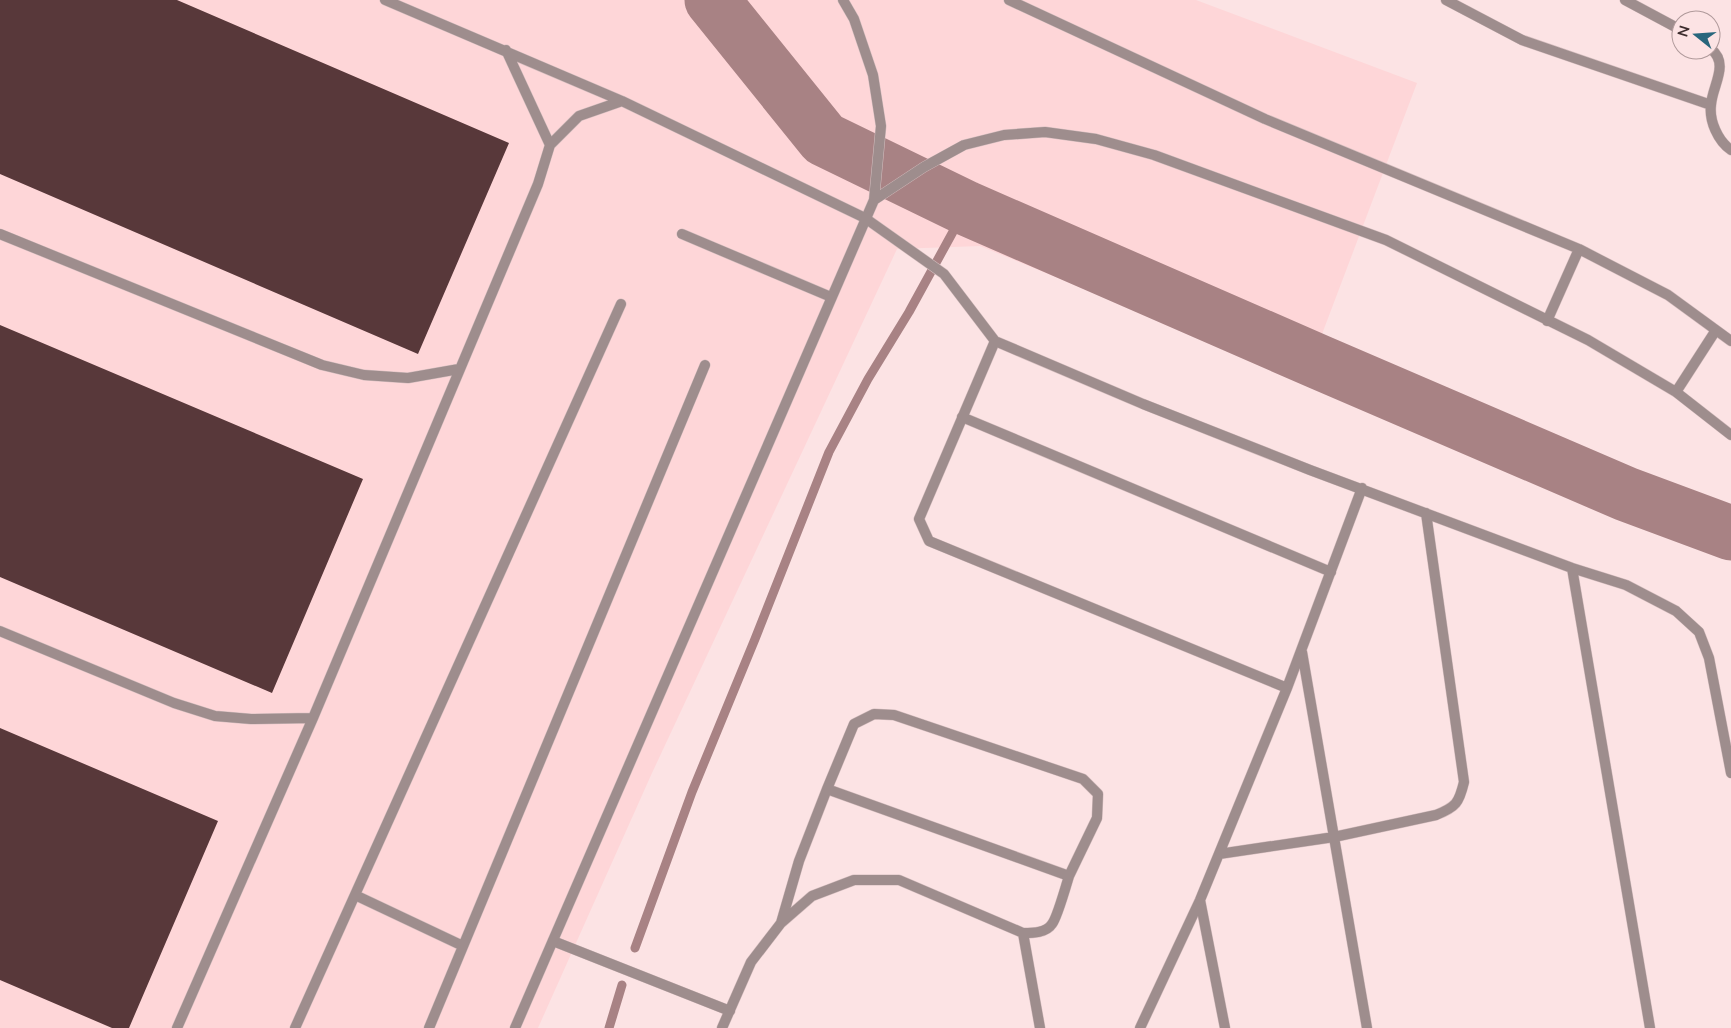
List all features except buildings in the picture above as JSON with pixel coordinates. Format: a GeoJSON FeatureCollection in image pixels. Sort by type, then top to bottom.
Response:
{"type":"FeatureCollection","features":[{"type":"Feature","properties":{"kind":"street"},"geometry":{"type":"LineString","coordinates":[[385,0],[622,101],[865,218],[944,274],[995,341],[1143,404],[1572,568],[1626,585],[1676,611],[1699,632],[1709,658],[1731,773]]}},
{"type":"Feature","properties":{"kind":"street"},"geometry":{"type":"LineString","coordinates":[[515,1028],[874,200],[881,126],[873,75],[854,19],[843,0]]}},
{"type":"Feature","properties":{"kind":"street"},"geometry":{"type":"LineString","coordinates":[[1009,0],[1265,119],[1579,249],[1668,295],[1731,341]]}},
{"type":"Feature","properties":{"kind":"street"},"geometry":{"type":"LineString","coordinates":[[1446,0],[1522,40],[1711,105]]}},
{"type":"Feature","properties":{"kind":"street"},"geometry":{"type":"LineString","coordinates":[[1625,0],[1671,25]]}},
{"type":"Feature","properties":{"kind":"street"},"geometry":{"type":"LineString","coordinates":[[506,50],[550,145]]}},
{"type":"Feature","properties":{"kind":"street"},"geometry":{"type":"LineString","coordinates":[[1718,60],[1720,68],[1711,105],[1714,129],[1731,150]]}},
{"type":"Feature","properties":{"kind":"street"},"geometry":{"type":"LineString","coordinates":[[177,1028],[313,718],[538,184],[550,145],[579,116],[622,101]]}},
{"type":"Feature","properties":{"kind":"street"},"geometry":{"type":"LineString","coordinates":[[874,200],[924,166],[964,145],[1004,135],[1045,132],[1096,139],[1154,155],[1386,240],[1588,340],[1676,392],[1731,435]]}},
{"type":"Feature","properties":{"kind":"street"},"geometry":{"type":"LineString","coordinates":[[0,234],[322,365],[364,375],[408,378],[459,369]]}},
{"type":"Feature","properties":{"kind":"street"},"geometry":{"type":"LineString","coordinates":[[682,234],[831,297]]}},
{"type":"Feature","properties":{"kind":"street"},"geometry":{"type":"LineString","coordinates":[[1547,321],[1579,249]]}},
{"type":"Feature","properties":{"kind":"street"},"geometry":{"type":"LineString","coordinates":[[296,1028],[621,304]]}},
{"type":"Feature","properties":{"kind":"street"},"geometry":{"type":"LineString","coordinates":[[1676,392],[1716,330]]}},
{"type":"Feature","properties":{"kind":"street"},"geometry":{"type":"LineString","coordinates":[[995,341],[919,519],[929,541],[1287,688]]}},
{"type":"Feature","properties":{"kind":"street"},"geometry":{"type":"LineString","coordinates":[[429,1028],[705,365]]}},
{"type":"Feature","properties":{"kind":"street"},"geometry":{"type":"LineString","coordinates":[[962,417],[1331,572]]}},
{"type":"Feature","properties":{"kind":"street"},"geometry":{"type":"LineString","coordinates":[[1140,1028],[1200,900],[1302,651],[1362,488]]}},
{"type":"Feature","properties":{"kind":"street"},"geometry":{"type":"LineString","coordinates":[[1218,854],[1334,837],[1436,815],[1451,809],[1461,796],[1464,782],[1426,513]]}},
{"type":"Feature","properties":{"kind":"street"},"geometry":{"type":"LineString","coordinates":[[1572,568],[1650,1028]]}},
{"type":"Feature","properties":{"kind":"street"},"geometry":{"type":"LineString","coordinates":[[0,631],[174,703],[215,716],[251,719],[313,718]]}},
{"type":"Feature","properties":{"kind":"street"},"geometry":{"type":"LineString","coordinates":[[1302,651],[1367,1028]]}},
{"type":"Feature","properties":{"kind":"street"},"geometry":{"type":"LineString","coordinates":[[722,1028],[751,962],[781,923],[812,896],[854,880],[899,880],[1023,933],[1036,933],[1045,930],[1053,924],[1069,876],[1097,818],[1098,794],[1083,779],[894,715],[874,714],[854,724],[799,861],[781,923]]}},
{"type":"Feature","properties":{"kind":"street"},"geometry":{"type":"LineString","coordinates":[[828,789],[1069,876]]}},
{"type":"Feature","properties":{"kind":"street"},"geometry":{"type":"LineString","coordinates":[[355,895],[463,946]]}},
{"type":"Feature","properties":{"kind":"street"},"geometry":{"type":"LineString","coordinates":[[1200,900],[1226,1028]]}},
{"type":"Feature","properties":{"kind":"street"},"geometry":{"type":"LineString","coordinates":[[1023,933],[1040,1028]]}},
{"type":"Feature","properties":{"kind":"street"},"geometry":{"type":"LineString","coordinates":[[553,941],[730,1011]]}},
{"type":"Feature","properties":{"kind":"shaded area"},"geometry":{"type":"Polygon","coordinates":[[[0,0],[1196,0],[1417,83],[1305,379],[980,246],[897,249],[652,773],[538,1028],[0,1028],[0,0]]]}},
{"type":"Feature","properties":{"kind":"waterway"},"geometry":{"type":"LineString","coordinates":[[712,0],[824,139],[966,208],[1319,362],[1626,494],[1731,533]]}},
{"type":"Feature","properties":{"kind":"waterway"},"geometry":{"type":"LineString","coordinates":[[635,948],[692,792],[829,452],[868,379],[909,312],[966,208]]}},
{"type":"Feature","properties":{"kind":"waterway"},"geometry":{"type":"LineString","coordinates":[[609,1028],[622,985]]}}]}
